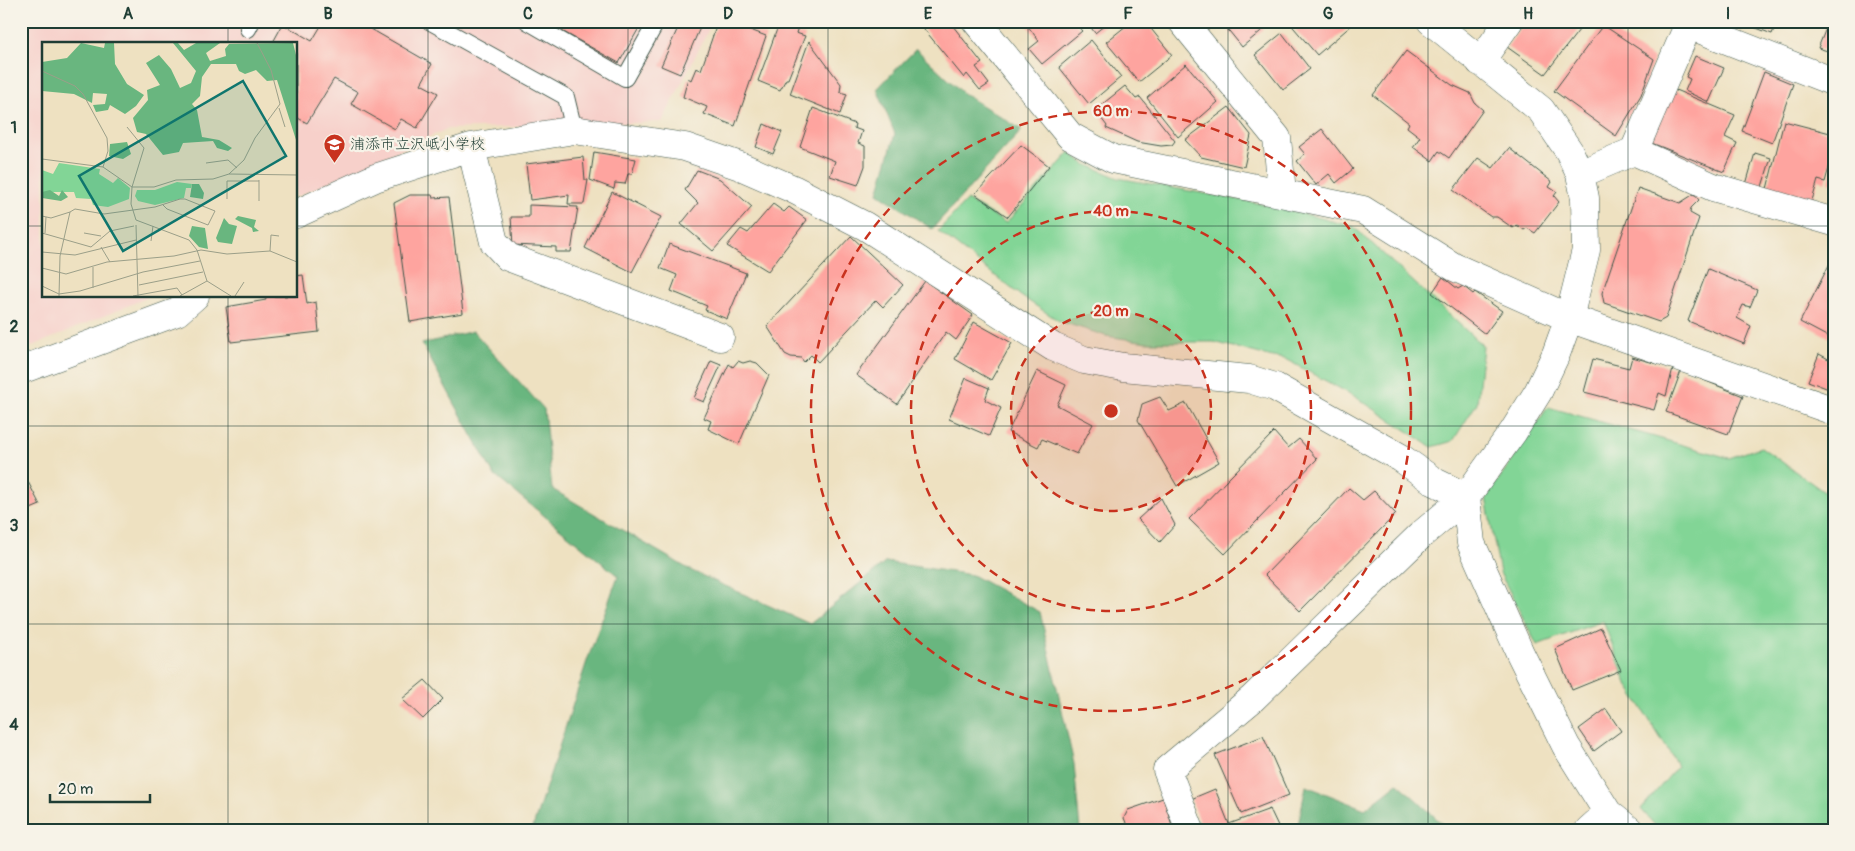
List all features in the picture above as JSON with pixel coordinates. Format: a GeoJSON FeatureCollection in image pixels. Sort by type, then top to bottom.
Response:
{"type":"FeatureCollection","features":[{"type":"Feature","properties":{"kind":"street"},"geometry":{"type":"LineString","coordinates":[[976,21],[1070,136],[1113,159],[1362,210],[1454,267],[1569,318],[1834,411]]}},
{"type":"Feature","properties":{"kind":"street"},"geometry":{"type":"LineString","coordinates":[[1182,21],[1277,138],[1282,194]]}},
{"type":"Feature","properties":{"kind":"street"},"geometry":{"type":"LineString","coordinates":[[1190,830],[1167,770],[1252,699],[1422,534],[1466,497],[1513,432],[1538,392],[1556,354],[1569,318],[1586,250],[1585,198],[1580,174],[1569,151],[1541,110],[1430,21]]}},
{"type":"Feature","properties":{"kind":"street"},"geometry":{"type":"LineString","coordinates":[[1480,62],[1508,21]]}},
{"type":"Feature","properties":{"kind":"street"},"geometry":{"type":"LineString","coordinates":[[1580,174],[1634,151],[1690,23],[1834,82]]}},
{"type":"Feature","properties":{"kind":"street"},"geometry":{"type":"LineString","coordinates":[[298,213],[375,178],[471,147],[574,130],[685,147],[740,166],[793,189],[865,226],[1053,347],[1084,360],[1123,367],[1248,379],[1275,387],[1401,458],[1435,482],[1466,497]]}},
{"type":"Feature","properties":{"kind":"street"},"geometry":{"type":"LineString","coordinates":[[471,147],[494,242],[508,257],[720,337]]}},
{"type":"Feature","properties":{"kind":"street"},"geometry":{"type":"LineString","coordinates":[[1634,151],[1714,187],[1834,222]]}},
{"type":"Feature","properties":{"kind":"street"},"geometry":{"type":"LineString","coordinates":[[21,370],[177,312],[193,298]]}},
{"type":"Feature","properties":{"kind":"street"},"geometry":{"type":"LineString","coordinates":[[1466,497],[1471,543],[1520,653],[1562,738],[1598,821],[1628,830]]}},
{"type":"Feature","properties":{"kind":"lane"},"geometry":{"type":"LineString","coordinates":[[429,21],[566,97],[574,130]]}},
{"type":"Feature","properties":{"kind":"lane"},"geometry":{"type":"LineString","coordinates":[[527,21],[626,78],[657,21]]}},
{"type":"Feature","properties":{"kind":"shaded area","name":"浦添市立沢岻小学校"},"geometry":{"type":"Polygon","coordinates":[[[21,21],[713,21],[662,122],[447,129],[298,196],[298,42],[42,42],[42,298],[146,298],[21,351],[21,21]]]}},
{"type":"Feature","properties":{"kind":"green space"},"geometry":{"type":"Polygon","coordinates":[[[916,49],[964,94],[1022,130],[932,229],[878,193],[895,134],[877,89],[916,49]]]}},
{"type":"Feature","properties":{"kind":"green space"},"geometry":{"type":"Polygon","coordinates":[[[1070,152],[1083,163],[1118,178],[1279,207],[1354,227],[1483,346],[1477,403],[1453,441],[1432,447],[1354,396],[1285,359],[1214,342],[1147,342],[1106,336],[1059,321],[1021,296],[938,231],[967,200],[1006,223],[1070,152]]]}},
{"type":"Feature","properties":{"kind":"green space"},"geometry":{"type":"Polygon","coordinates":[[[473,331],[544,409],[552,489],[692,571],[810,624],[886,562],[972,575],[1040,612],[1074,764],[1080,830],[532,830],[587,661],[618,576],[494,475],[422,344],[473,331]]]}},
{"type":"Feature","properties":{"kind":"green space"},"geometry":{"type":"Polygon","coordinates":[[[1548,407],[1729,458],[1761,447],[1834,499],[1834,830],[1659,830],[1641,809],[1678,766],[1628,686],[1603,621],[1537,645],[1500,573],[1486,498],[1548,407]]]}},
{"type":"Feature","properties":{"kind":"green space"},"geometry":{"type":"Polygon","coordinates":[[[1398,783],[1449,830],[1297,830],[1306,786],[1365,809],[1398,783]]]}},
{"type":"Feature","properties":{"kind":"building"},"geometry":{"type":"Polygon","coordinates":[[[324,21],[357,21],[432,64],[421,84],[438,93],[417,128],[401,119],[395,129],[351,104],[358,92],[334,79],[307,123],[298,118],[298,42],[273,42],[283,24],[312,41],[324,21]]]}},
{"type":"Feature","properties":{"kind":"building"},"geometry":{"type":"Polygon","coordinates":[[[544,21],[643,21],[619,63],[544,21]]]}},
{"type":"Feature","properties":{"kind":"building"},"geometry":{"type":"Polygon","coordinates":[[[681,21],[702,23],[680,74],[661,66],[681,21]]]}},
{"type":"Feature","properties":{"kind":"building"},"geometry":{"type":"Polygon","coordinates":[[[718,21],[727,21],[766,36],[735,126],[704,114],[707,107],[683,97],[688,78],[691,80],[696,68],[701,70],[718,21]]]}},
{"type":"Feature","properties":{"kind":"building"},"geometry":{"type":"Polygon","coordinates":[[[780,21],[792,21],[799,24],[796,33],[805,36],[788,79],[786,79],[780,90],[758,81],[780,21]]]}},
{"type":"Feature","properties":{"kind":"building"},"geometry":{"type":"Polygon","coordinates":[[[929,21],[949,21],[982,63],[976,67],[989,84],[980,90],[967,74],[964,78],[924,29],[929,21]]]}},
{"type":"Feature","properties":{"kind":"building"},"geometry":{"type":"Polygon","coordinates":[[[1024,21],[1073,21],[1082,31],[1042,64],[1029,49],[1039,41],[1024,21]]]}},
{"type":"Feature","properties":{"kind":"building"},"geometry":{"type":"Polygon","coordinates":[[[1086,21],[1110,21],[1095,33],[1086,21]]]}},
{"type":"Feature","properties":{"kind":"building"},"geometry":{"type":"Polygon","coordinates":[[[1132,21],[1149,21],[1148,25],[1172,55],[1139,82],[1106,42],[1132,21]]]}},
{"type":"Feature","properties":{"kind":"building"},"geometry":{"type":"Polygon","coordinates":[[[1221,21],[1273,21],[1242,47],[1221,21]]]}},
{"type":"Feature","properties":{"kind":"building"},"geometry":{"type":"Polygon","coordinates":[[[1288,21],[1350,21],[1353,24],[1317,55],[1288,21]]]}},
{"type":"Feature","properties":{"kind":"building"},"geometry":{"type":"Polygon","coordinates":[[[1526,21],[1586,21],[1545,74],[1507,47],[1526,21]]]}},
{"type":"Feature","properties":{"kind":"building"},"geometry":{"type":"Polygon","coordinates":[[[1738,21],[1777,21],[1772,34],[1738,21]]]}},
{"type":"Feature","properties":{"kind":"building"},"geometry":{"type":"Polygon","coordinates":[[[1829,21],[1834,21],[1834,53],[1818,48],[1829,21]]]}},
{"type":"Feature","properties":{"kind":"building"},"geometry":{"type":"Polygon","coordinates":[[[1603,25],[1654,59],[1641,95],[1616,136],[1554,91],[1603,25]]]}},
{"type":"Feature","properties":{"kind":"building"},"geometry":{"type":"Polygon","coordinates":[[[1282,33],[1310,69],[1283,90],[1255,55],[1282,33]]]}},
{"type":"Feature","properties":{"kind":"building"},"geometry":{"type":"Polygon","coordinates":[[[1091,40],[1121,77],[1089,104],[1059,67],[1091,40]]]}},
{"type":"Feature","properties":{"kind":"building"},"geometry":{"type":"Polygon","coordinates":[[[809,41],[841,84],[840,92],[847,94],[840,114],[790,94],[809,41]]]}},
{"type":"Feature","properties":{"kind":"building"},"geometry":{"type":"Polygon","coordinates":[[[1406,51],[1452,85],[1470,93],[1475,103],[1483,110],[1449,158],[1439,151],[1432,161],[1413,147],[1420,137],[1407,127],[1409,123],[1373,95],[1406,51]]]}},
{"type":"Feature","properties":{"kind":"building"},"geometry":{"type":"Polygon","coordinates":[[[1695,56],[1724,68],[1709,102],[1685,91],[1690,79],[1686,77],[1695,56]]]}},
{"type":"Feature","properties":{"kind":"building"},"geometry":{"type":"Polygon","coordinates":[[[1186,64],[1218,102],[1178,137],[1147,98],[1186,64]]]}},
{"type":"Feature","properties":{"kind":"building"},"geometry":{"type":"Polygon","coordinates":[[[1764,72],[1793,84],[1772,143],[1742,131],[1764,72]]]}},
{"type":"Feature","properties":{"kind":"building"},"geometry":{"type":"Polygon","coordinates":[[[1125,86],[1136,99],[1140,97],[1175,141],[1172,145],[1161,146],[1137,142],[1106,128],[1107,126],[1095,110],[1125,86]]]}},
{"type":"Feature","properties":{"kind":"building"},"geometry":{"type":"Polygon","coordinates":[[[1673,89],[1735,115],[1725,137],[1737,143],[1724,172],[1649,142],[1673,89]]]}},
{"type":"Feature","properties":{"kind":"building"},"geometry":{"type":"Polygon","coordinates":[[[1229,107],[1251,135],[1244,167],[1201,157],[1185,140],[1229,107]]]}},
{"type":"Feature","properties":{"kind":"building"},"geometry":{"type":"Polygon","coordinates":[[[813,108],[855,124],[854,128],[862,131],[858,143],[865,146],[865,166],[858,185],[830,176],[835,161],[800,147],[813,108]]]}},
{"type":"Feature","properties":{"kind":"building"},"geometry":{"type":"Polygon","coordinates":[[[1784,121],[1834,134],[1834,150],[1825,182],[1818,180],[1811,204],[1766,193],[1784,121]]]}},
{"type":"Feature","properties":{"kind":"building"},"geometry":{"type":"Polygon","coordinates":[[[764,124],[782,132],[773,154],[756,147],[764,124]]]}},
{"type":"Feature","properties":{"kind":"building"},"geometry":{"type":"Polygon","coordinates":[[[1322,129],[1353,169],[1336,183],[1329,174],[1316,185],[1297,161],[1305,154],[1299,147],[1322,129]]]}},
{"type":"Feature","properties":{"kind":"building"},"geometry":{"type":"Polygon","coordinates":[[[1021,145],[1049,166],[1008,217],[975,194],[1021,145]]]}},
{"type":"Feature","properties":{"kind":"building"},"geometry":{"type":"Polygon","coordinates":[[[1509,148],[1552,182],[1549,187],[1557,192],[1554,196],[1559,202],[1535,233],[1527,228],[1524,230],[1517,225],[1513,228],[1497,217],[1491,217],[1453,190],[1478,158],[1493,168],[1509,148]]]}},
{"type":"Feature","properties":{"kind":"building"},"geometry":{"type":"Polygon","coordinates":[[[594,152],[636,159],[632,174],[628,174],[625,184],[615,183],[614,189],[590,180],[594,152]]]}},
{"type":"Feature","properties":{"kind":"building"},"geometry":{"type":"Polygon","coordinates":[[[1755,153],[1771,158],[1760,193],[1745,188],[1755,153]]]}},
{"type":"Feature","properties":{"kind":"building"},"geometry":{"type":"Polygon","coordinates":[[[583,157],[585,180],[588,180],[584,204],[568,204],[569,195],[530,200],[526,164],[583,157]]]}},
{"type":"Feature","properties":{"kind":"building"},"geometry":{"type":"Polygon","coordinates":[[[1834,168],[1834,183],[1829,182],[1834,168]]]}},
{"type":"Feature","properties":{"kind":"building"},"geometry":{"type":"Polygon","coordinates":[[[697,170],[720,179],[752,207],[713,251],[681,224],[698,203],[685,190],[697,170]]]}},
{"type":"Feature","properties":{"kind":"building"},"geometry":{"type":"Polygon","coordinates":[[[1638,188],[1680,203],[1694,194],[1699,200],[1691,208],[1690,213],[1699,218],[1666,318],[1659,322],[1604,303],[1602,293],[1638,188]]]}},
{"type":"Feature","properties":{"kind":"building"},"geometry":{"type":"Polygon","coordinates":[[[612,192],[661,217],[632,272],[585,248],[612,192]]]}},
{"type":"Feature","properties":{"kind":"building"},"geometry":{"type":"Polygon","coordinates":[[[410,195],[432,195],[433,198],[449,197],[463,313],[410,322],[394,203],[410,195]]]}},
{"type":"Feature","properties":{"kind":"building"},"geometry":{"type":"Polygon","coordinates":[[[773,204],[784,212],[789,207],[807,220],[768,271],[727,246],[741,229],[748,233],[773,204]]]}},
{"type":"Feature","properties":{"kind":"building"},"geometry":{"type":"Polygon","coordinates":[[[529,205],[578,207],[571,252],[556,252],[556,247],[513,245],[511,217],[529,217],[529,205]]]}},
{"type":"Feature","properties":{"kind":"building"},"geometry":{"type":"Polygon","coordinates":[[[851,236],[903,285],[883,307],[876,300],[818,362],[811,355],[804,362],[801,358],[785,354],[767,326],[851,236]]]}},
{"type":"Feature","properties":{"kind":"building"},"geometry":{"type":"Polygon","coordinates":[[[669,244],[746,273],[727,319],[705,310],[707,306],[671,291],[677,275],[660,268],[669,244]]]}},
{"type":"Feature","properties":{"kind":"building"},"geometry":{"type":"Polygon","coordinates":[[[1830,263],[1834,264],[1834,340],[1800,322],[1830,263]]]}},
{"type":"Feature","properties":{"kind":"building"},"geometry":{"type":"Polygon","coordinates":[[[1708,269],[1757,290],[1750,307],[1743,305],[1737,318],[1751,326],[1744,344],[1688,321],[1708,269]]]}},
{"type":"Feature","properties":{"kind":"building"},"geometry":{"type":"Polygon","coordinates":[[[303,275],[307,304],[316,302],[319,332],[231,342],[226,307],[266,300],[266,298],[298,298],[298,276],[303,275]]]}},
{"type":"Feature","properties":{"kind":"building"},"geometry":{"type":"Polygon","coordinates":[[[1443,277],[1458,289],[1463,286],[1473,294],[1475,292],[1502,311],[1485,334],[1432,293],[1443,277]]]}},
{"type":"Feature","properties":{"kind":"building"},"geometry":{"type":"Polygon","coordinates":[[[925,281],[973,315],[956,340],[946,332],[897,404],[856,375],[925,281]]]}},
{"type":"Feature","properties":{"kind":"building"},"geometry":{"type":"Polygon","coordinates":[[[974,322],[1012,343],[991,380],[955,359],[974,322]]]}},
{"type":"Feature","properties":{"kind":"building"},"geometry":{"type":"Polygon","coordinates":[[[1819,354],[1834,362],[1834,391],[1808,381],[1819,354]]]}},
{"type":"Feature","properties":{"kind":"building"},"geometry":{"type":"Polygon","coordinates":[[[1632,357],[1673,368],[1666,396],[1659,393],[1654,410],[1584,392],[1593,359],[1629,368],[1632,357]]]}},
{"type":"Feature","properties":{"kind":"building"},"geometry":{"type":"Polygon","coordinates":[[[711,361],[721,365],[704,402],[694,398],[711,361]]]}},
{"type":"Feature","properties":{"kind":"building"},"geometry":{"type":"Polygon","coordinates":[[[738,361],[757,363],[769,375],[739,444],[708,429],[711,421],[704,418],[729,364],[733,367],[738,361]]]}},
{"type":"Feature","properties":{"kind":"building"},"geometry":{"type":"Polygon","coordinates":[[[1037,371],[1066,385],[1057,405],[1093,424],[1077,454],[1042,439],[1038,447],[1008,432],[1037,371]]]}},
{"type":"Feature","properties":{"kind":"building"},"geometry":{"type":"Polygon","coordinates":[[[1681,371],[1743,396],[1728,434],[1666,412],[1681,371]]]}},
{"type":"Feature","properties":{"kind":"building"},"geometry":{"type":"Polygon","coordinates":[[[966,378],[989,388],[985,400],[1001,408],[989,436],[949,419],[966,378]]]}},
{"type":"Feature","properties":{"kind":"building"},"geometry":{"type":"Polygon","coordinates":[[[1160,397],[1169,411],[1186,403],[1219,462],[1177,486],[1138,420],[1142,404],[1160,397]]]}},
{"type":"Feature","properties":{"kind":"building"},"geometry":{"type":"Polygon","coordinates":[[[1274,432],[1288,448],[1299,439],[1317,459],[1225,554],[1189,519],[1274,432]]]}},
{"type":"Feature","properties":{"kind":"building"},"geometry":{"type":"Polygon","coordinates":[[[25,476],[40,505],[21,513],[21,478],[25,476]]]}},
{"type":"Feature","properties":{"kind":"building"},"geometry":{"type":"Polygon","coordinates":[[[1349,488],[1363,500],[1374,491],[1396,514],[1300,611],[1265,575],[1349,488]]]}},
{"type":"Feature","properties":{"kind":"building"},"geometry":{"type":"Polygon","coordinates":[[[1161,498],[1175,525],[1160,542],[1138,519],[1161,498]]]}},
{"type":"Feature","properties":{"kind":"building"},"geometry":{"type":"Polygon","coordinates":[[[1601,628],[1621,670],[1572,690],[1555,649],[1601,628]]]}},
{"type":"Feature","properties":{"kind":"building"},"geometry":{"type":"Polygon","coordinates":[[[425,680],[443,699],[423,719],[402,699],[425,680]]]}},
{"type":"Feature","properties":{"kind":"building"},"geometry":{"type":"Polygon","coordinates":[[[1606,709],[1621,731],[1594,751],[1579,729],[1606,709]]]}},
{"type":"Feature","properties":{"kind":"building"},"geometry":{"type":"Polygon","coordinates":[[[1263,736],[1289,795],[1241,814],[1215,755],[1263,736]]]}},
{"type":"Feature","properties":{"kind":"building"},"geometry":{"type":"Polygon","coordinates":[[[1215,789],[1229,824],[1270,809],[1280,830],[1203,830],[1191,799],[1215,789]]]}},
{"type":"Feature","properties":{"kind":"building"},"geometry":{"type":"Polygon","coordinates":[[[1163,798],[1173,828],[1168,830],[1129,830],[1124,818],[1128,810],[1163,798]]]}},
{"type":"Feature","properties":{"kind":"place","name":"浦添市立沢岻小学校"},"geometry":{"type":"Point","coordinates":[334,163]}}]}
